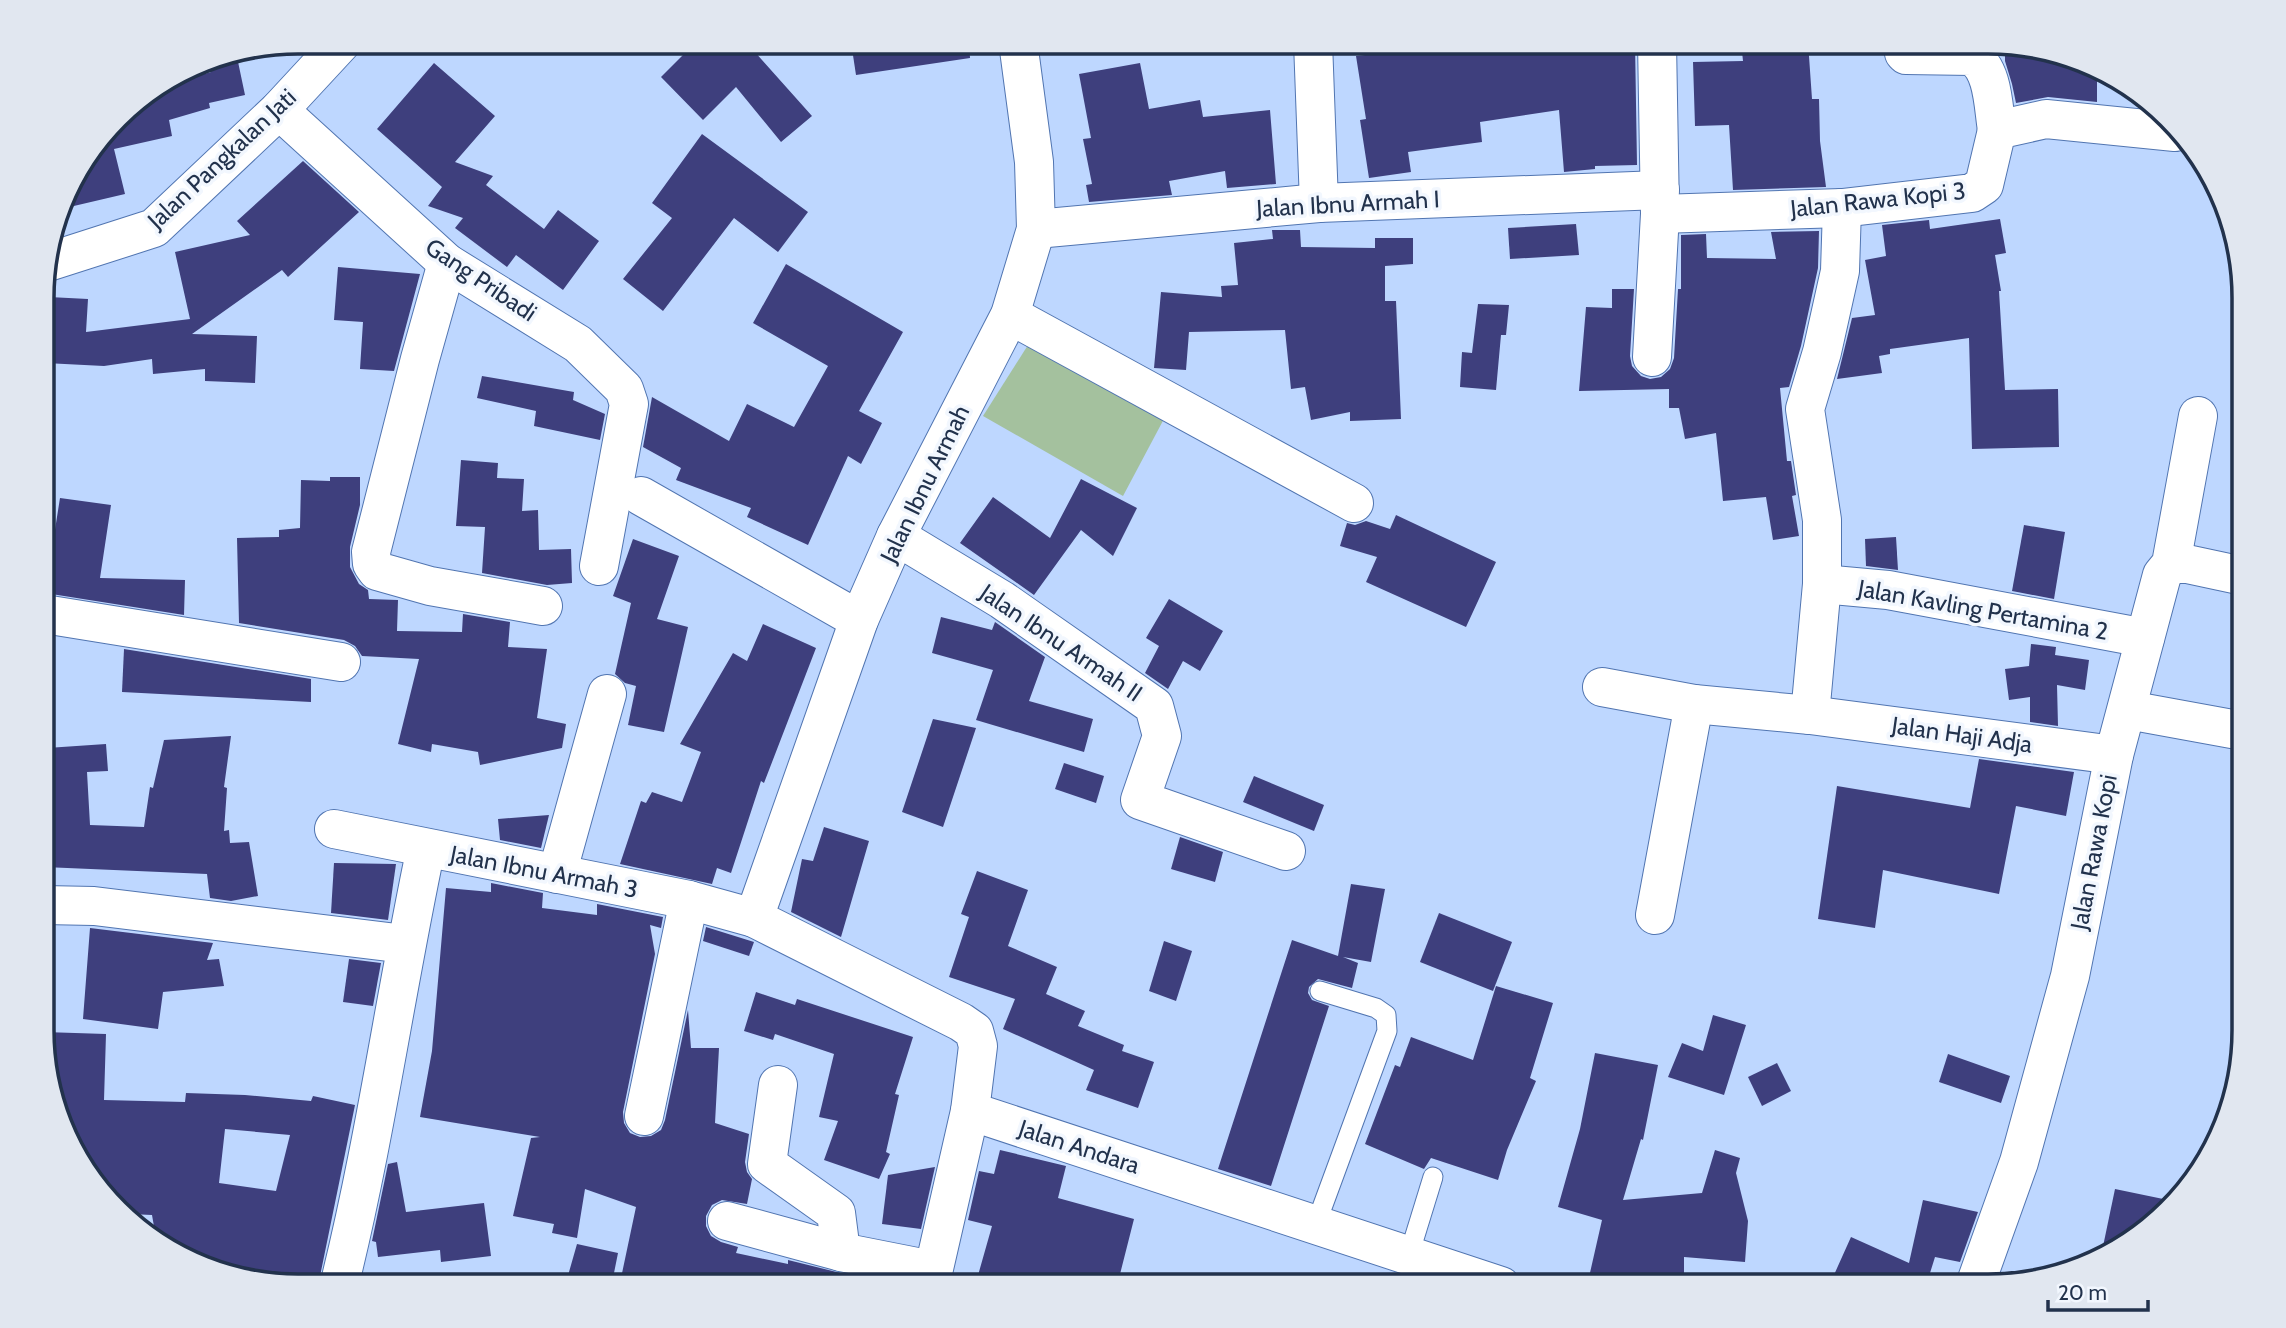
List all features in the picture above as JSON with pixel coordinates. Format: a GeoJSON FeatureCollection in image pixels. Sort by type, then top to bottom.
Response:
{"type":"FeatureCollection","features":[{"type":"Feature","properties":{"kind":"street","name":"Jalan Pangkalan Jati"},"geometry":{"type":"LineString","coordinates":[[58,259],[153,228],[279,110],[331,54]]}},
{"type":"Feature","properties":{"kind":"street","name":"Jalan Ibnu Armah"},"geometry":{"type":"LineString","coordinates":[[754,918],[859,620],[896,536],[1010,315],[1037,229],[1034,162],[1020,54]]}},
{"type":"Feature","properties":{"kind":"street"},"geometry":{"type":"LineString","coordinates":[[1313,54],[1319,203]]}},
{"type":"Feature","properties":{"kind":"street"},"geometry":{"type":"LineString","coordinates":[[1653,357],[1660,202],[1657,54]]}},
{"type":"Feature","properties":{"kind":"street"},"geometry":{"type":"LineString","coordinates":[[1905,54],[1972,56],[1980,61],[1986,71],[1997,131],[2046,119],[2165,131]]}},
{"type":"Feature","properties":{"kind":"street","name":"Gang Pribadi"},"geometry":{"type":"LineString","coordinates":[[279,110],[447,263],[578,344],[624,389],[629,404],[599,566]]}},
{"type":"Feature","properties":{"kind":"street","name":"Jalan Rawa Kopi 3"},"geometry":{"type":"LineString","coordinates":[[1660,202],[1842,208],[1972,193],[1984,185],[1997,131]]}},
{"type":"Feature","properties":{"kind":"street","name":"Jalan Ibnu Armah I"},"geometry":{"type":"LineString","coordinates":[[1037,229],[1319,203],[1660,202]]}},
{"type":"Feature","properties":{"kind":"street"},"geometry":{"type":"LineString","coordinates":[[1810,715],[1822,584],[1822,520],[1805,409],[1822,352],[1840,271],[1842,208]]}},
{"type":"Feature","properties":{"kind":"street"},"geometry":{"type":"LineString","coordinates":[[447,263],[371,552],[372,564],[377,571],[430,586],[543,606]]}},
{"type":"Feature","properties":{"kind":"street"},"geometry":{"type":"LineString","coordinates":[[1010,315],[1354,503]]}},
{"type":"Feature","properties":{"kind":"street","name":"Jalan Rawa Kopi"},"geometry":{"type":"LineString","coordinates":[[1980,1273],[2019,1162],[2070,976],[2114,755],[2139,712],[2145,638],[2162,575],[2171,564],[2198,416]]}},
{"type":"Feature","properties":{"kind":"street"},"geometry":{"type":"LineString","coordinates":[[641,496],[859,620]]}},
{"type":"Feature","properties":{"kind":"street","name":"Jalan Ibnu Armah II"},"geometry":{"type":"LineString","coordinates":[[896,536],[1002,600],[1154,706],[1162,737],[1140,800],[1286,851]]}},
{"type":"Feature","properties":{"kind":"street"},"geometry":{"type":"LineString","coordinates":[[2171,564],[2187,564],[2231,573]]}},
{"type":"Feature","properties":{"kind":"street","name":"Jalan Kavling Pertamina 2"},"geometry":{"type":"LineString","coordinates":[[1822,584],[1888,590],[2145,638]]}},
{"type":"Feature","properties":{"kind":"street"},"geometry":{"type":"LineString","coordinates":[[54,616],[341,662]]}},
{"type":"Feature","properties":{"kind":"street","name":"Jalan Haji Adja"},"geometry":{"type":"LineString","coordinates":[[1602,687],[1694,704],[1810,715],[2114,755]]}},
{"type":"Feature","properties":{"kind":"street"},"geometry":{"type":"LineString","coordinates":[[557,874],[607,694]]}},
{"type":"Feature","properties":{"kind":"street"},"geometry":{"type":"LineString","coordinates":[[1655,915],[1694,704]]}},
{"type":"Feature","properties":{"kind":"street"},"geometry":{"type":"LineString","coordinates":[[2139,712],[2231,729]]}},
{"type":"Feature","properties":{"kind":"street","name":"Jalan Ibnu Armah 3"},"geometry":{"type":"LineString","coordinates":[[334,829],[689,900],[754,918]]}},
{"type":"Feature","properties":{"kind":"street"},"geometry":{"type":"LineString","coordinates":[[343,1274],[377,1116],[405,944],[426,848]]}},
{"type":"Feature","properties":{"kind":"street"},"geometry":{"type":"LineString","coordinates":[[644,1116],[689,900]]}},
{"type":"Feature","properties":{"kind":"street"},"geometry":{"type":"LineString","coordinates":[[54,905],[94,906],[405,944]]}},
{"type":"Feature","properties":{"kind":"street"},"geometry":{"type":"LineString","coordinates":[[754,918],[974,1031],[978,1045],[970,1111],[932,1274]]}},
{"type":"Feature","properties":{"kind":"street"},"geometry":{"type":"LineString","coordinates":[[778,1085],[768,1164],[836,1213],[841,1252]]}},
{"type":"Feature","properties":{"kind":"street","name":"Jalan Andara"},"geometry":{"type":"LineString","coordinates":[[970,1111],[1463,1273]]}},
{"type":"Feature","properties":{"kind":"street"},"geometry":{"type":"LineString","coordinates":[[727,1222],[916,1274]]}},
{"type":"Feature","properties":{"kind":"lane"},"geometry":{"type":"LineString","coordinates":[[1315,1224],[1387,1031],[1386,1015],[1377,1008],[1320,991]]}},
{"type":"Feature","properties":{"kind":"lane"},"geometry":{"type":"LineString","coordinates":[[1409,1255],[1433,1177]]}},
{"type":"Feature","properties":{"kind":"green space"},"geometry":{"type":"Polygon","coordinates":[[[1028,345],[1165,417],[1123,496],[983,416],[1028,345]]]}},
{"type":"Feature","properties":{"kind":"building"},"geometry":{"type":"Polygon","coordinates":[[[684,54],[757,54],[812,116],[781,142],[736,87],[703,120],[661,77],[684,54]]]}},
{"type":"Feature","properties":{"kind":"building"},"geometry":{"type":"Polygon","coordinates":[[[853,54],[970,54],[970,58],[856,75],[853,54]]]}},
{"type":"Feature","properties":{"kind":"building"},"geometry":{"type":"Polygon","coordinates":[[[1635,54],[1637,165],[1595,166],[1595,169],[1564,172],[1559,110],[1480,122],[1482,142],[1408,152],[1411,172],[1369,178],[1360,120],[1366,119],[1356,56],[1635,54]]]}},
{"type":"Feature","properties":{"kind":"building"},"geometry":{"type":"Polygon","coordinates":[[[1742,54],[1809,54],[1812,99],[1819,99],[1820,141],[1826,187],[1733,190],[1729,125],[1695,126],[1693,62],[1743,61],[1742,54]]]}},
{"type":"Feature","properties":{"kind":"building"},"geometry":{"type":"Polygon","coordinates":[[[2005,55],[2020,56],[2081,73],[2097,81],[2097,102],[2048,97],[2016,103],[2005,55]]]}},
{"type":"Feature","properties":{"kind":"building"},"geometry":{"type":"Polygon","coordinates":[[[238,62],[245,95],[209,103],[210,108],[169,120],[172,136],[114,149],[125,194],[72,206],[95,163],[137,115],[190,79],[238,62]]]}},
{"type":"Feature","properties":{"kind":"building"},"geometry":{"type":"Polygon","coordinates":[[[434,63],[495,116],[455,162],[493,176],[486,185],[544,229],[558,210],[599,241],[563,290],[516,255],[507,267],[455,228],[463,218],[428,206],[442,187],[377,129],[434,63]]]}},
{"type":"Feature","properties":{"kind":"building"},"geometry":{"type":"Polygon","coordinates":[[[1140,63],[1149,109],[1200,100],[1203,117],[1270,110],[1276,184],[1227,188],[1225,171],[1169,181],[1172,195],[1089,202],[1086,185],[1092,184],[1083,139],[1091,138],[1079,74],[1140,63]]]}},
{"type":"Feature","properties":{"kind":"building"},"geometry":{"type":"Polygon","coordinates":[[[702,134],[808,212],[778,252],[734,218],[663,311],[623,279],[672,218],[652,203],[702,134]]]}},
{"type":"Feature","properties":{"kind":"building"},"geometry":{"type":"Polygon","coordinates":[[[303,161],[359,212],[288,277],[282,270],[192,334],[257,336],[255,383],[205,381],[205,369],[153,374],[152,359],[104,366],[54,363],[54,297],[88,299],[86,332],[190,319],[175,252],[250,235],[237,221],[303,161]]]}},
{"type":"Feature","properties":{"kind":"building"},"geometry":{"type":"Polygon","coordinates":[[[2000,219],[2006,253],[1995,255],[2001,291],[2005,390],[2058,389],[2059,447],[1972,449],[1969,338],[1890,349],[1890,354],[1879,356],[1882,373],[1837,379],[1852,318],[1875,315],[1865,260],[1886,256],[1882,225],[1929,220],[1930,229],[2000,219]]]}},
{"type":"Feature","properties":{"kind":"building"},"geometry":{"type":"Polygon","coordinates":[[[1576,224],[1579,255],[1510,259],[1508,228],[1576,224]]]}},
{"type":"Feature","properties":{"kind":"building"},"geometry":{"type":"Polygon","coordinates":[[[1272,230],[1300,230],[1301,247],[1375,248],[1375,238],[1413,238],[1413,264],[1385,266],[1385,301],[1396,301],[1401,419],[1350,421],[1350,412],[1311,420],[1305,387],[1291,389],[1285,330],[1189,332],[1186,370],[1154,368],[1161,292],[1222,297],[1221,286],[1238,285],[1234,243],[1273,239],[1272,230]]]}},
{"type":"Feature","properties":{"kind":"building"},"geometry":{"type":"Polygon","coordinates":[[[1819,231],[1818,268],[1801,346],[1789,387],[1780,388],[1787,461],[1791,461],[1796,495],[1792,496],[1799,536],[1773,540],[1766,497],[1723,501],[1716,433],[1685,439],[1679,408],[1669,408],[1669,389],[1579,391],[1586,307],[1612,308],[1612,289],[1634,289],[1630,356],[1632,366],[1641,376],[1650,379],[1661,377],[1670,369],[1674,358],[1678,289],[1681,289],[1681,235],[1706,234],[1707,258],[1776,259],[1771,232],[1819,231]]]}},
{"type":"Feature","properties":{"kind":"building"},"geometry":{"type":"Polygon","coordinates":[[[786,264],[903,332],[859,411],[882,423],[861,464],[848,456],[808,545],[747,517],[751,508],[676,480],[681,468],[643,447],[652,397],[729,441],[747,404],[794,427],[828,366],[753,323],[786,264]]]}},
{"type":"Feature","properties":{"kind":"building"},"geometry":{"type":"Polygon","coordinates":[[[338,267],[420,274],[394,371],[360,369],[363,322],[334,320],[338,267]]]}},
{"type":"Feature","properties":{"kind":"building"},"geometry":{"type":"Polygon","coordinates":[[[1478,304],[1509,305],[1506,335],[1501,335],[1496,390],[1460,387],[1462,352],[1472,353],[1478,304]]]}},
{"type":"Feature","properties":{"kind":"building"},"geometry":{"type":"Polygon","coordinates":[[[482,376],[574,392],[573,400],[605,414],[600,440],[534,426],[536,411],[477,398],[482,376]]]}},
{"type":"Feature","properties":{"kind":"building"},"geometry":{"type":"Polygon","coordinates":[[[461,460],[498,463],[497,478],[524,479],[522,511],[538,510],[539,550],[571,549],[572,583],[547,585],[482,573],[485,527],[456,526],[461,460]]]}},
{"type":"Feature","properties":{"kind":"building"},"geometry":{"type":"Polygon","coordinates":[[[330,477],[360,477],[360,505],[350,547],[350,567],[359,584],[368,590],[369,599],[398,600],[397,631],[462,632],[463,614],[510,622],[508,647],[547,649],[537,718],[566,724],[562,748],[480,765],[478,752],[432,744],[431,752],[398,744],[419,659],[362,656],[355,646],[344,640],[239,623],[237,538],[279,537],[279,530],[300,528],[301,480],[330,481],[330,477]]]}},
{"type":"Feature","properties":{"kind":"building"},"geometry":{"type":"Polygon","coordinates":[[[1081,479],[1137,508],[1113,556],[1081,530],[1034,595],[960,543],[993,497],[1050,538],[1081,479]]]}},
{"type":"Feature","properties":{"kind":"building"},"geometry":{"type":"Polygon","coordinates":[[[60,498],[111,505],[100,578],[185,580],[184,615],[54,594],[54,536],[60,498]]]}},
{"type":"Feature","properties":{"kind":"building"},"geometry":{"type":"Polygon","coordinates":[[[1396,515],[1496,562],[1466,627],[1366,582],[1377,557],[1340,546],[1347,523],[1355,525],[1366,521],[1390,529],[1396,515]]]}},
{"type":"Feature","properties":{"kind":"building"},"geometry":{"type":"Polygon","coordinates":[[[2024,525],[2065,532],[2054,599],[2012,591],[2024,525]]]}},
{"type":"Feature","properties":{"kind":"building"},"geometry":{"type":"Polygon","coordinates":[[[1896,537],[1898,570],[1866,566],[1865,539],[1896,537]]]}},
{"type":"Feature","properties":{"kind":"building"},"geometry":{"type":"Polygon","coordinates":[[[633,539],[679,556],[657,619],[688,627],[664,732],[628,725],[636,686],[625,683],[615,674],[631,603],[613,596],[633,539]]]}},
{"type":"Feature","properties":{"kind":"building"},"geometry":{"type":"Polygon","coordinates":[[[1169,599],[1223,631],[1200,671],[1183,661],[1168,689],[1145,673],[1159,646],[1146,638],[1169,599]]]}},
{"type":"Feature","properties":{"kind":"building"},"geometry":{"type":"Polygon","coordinates":[[[941,617],[992,630],[995,622],[1045,657],[1029,701],[1093,719],[1084,752],[976,720],[993,670],[932,653],[941,617]]]}},
{"type":"Feature","properties":{"kind":"building"},"geometry":{"type":"Polygon","coordinates":[[[763,624],[816,648],[764,783],[761,781],[731,873],[717,868],[712,884],[620,864],[641,801],[646,803],[652,792],[682,802],[701,752],[680,744],[733,653],[747,661],[763,624]]]}},
{"type":"Feature","properties":{"kind":"building"},"geometry":{"type":"Polygon","coordinates":[[[2031,644],[2056,647],[2055,655],[2089,660],[2085,690],[2057,685],[2058,726],[2030,722],[2030,697],[2009,700],[2005,669],[2029,666],[2031,644]]]}},
{"type":"Feature","properties":{"kind":"building"},"geometry":{"type":"Polygon","coordinates":[[[124,649],[311,679],[311,702],[122,692],[124,649]]]}},
{"type":"Feature","properties":{"kind":"building"},"geometry":{"type":"Polygon","coordinates":[[[933,719],[976,728],[943,827],[902,812],[933,719]]]}},
{"type":"Feature","properties":{"kind":"building"},"geometry":{"type":"Polygon","coordinates":[[[231,736],[224,787],[227,788],[224,831],[229,830],[230,843],[249,842],[258,896],[231,901],[210,898],[207,874],[54,867],[54,748],[106,744],[108,771],[87,772],[90,825],[144,827],[150,787],[153,788],[164,740],[231,736]]]}},
{"type":"Feature","properties":{"kind":"building"},"geometry":{"type":"Polygon","coordinates":[[[1979,759],[2074,772],[2066,816],[2016,806],[1999,894],[1883,870],[1875,928],[1818,919],[1837,786],[1970,808],[1979,759]]]}},
{"type":"Feature","properties":{"kind":"building"},"geometry":{"type":"Polygon","coordinates":[[[1064,763],[1104,776],[1096,803],[1055,789],[1064,763]]]}},
{"type":"Feature","properties":{"kind":"building"},"geometry":{"type":"Polygon","coordinates":[[[1254,776],[1324,805],[1314,831],[1243,802],[1254,776]]]}},
{"type":"Feature","properties":{"kind":"building"},"geometry":{"type":"Polygon","coordinates":[[[549,815],[541,848],[500,840],[498,819],[549,815]]]}},
{"type":"Feature","properties":{"kind":"building"},"geometry":{"type":"Polygon","coordinates":[[[824,827],[869,841],[841,937],[791,912],[802,859],[813,861],[824,827]]]}},
{"type":"Feature","properties":{"kind":"building"},"geometry":{"type":"Polygon","coordinates":[[[1180,837],[1223,852],[1215,882],[1171,869],[1180,837]]]}},
{"type":"Feature","properties":{"kind":"building"},"geometry":{"type":"Polygon","coordinates":[[[334,863],[396,864],[388,920],[331,913],[334,863]]]}},
{"type":"Feature","properties":{"kind":"building"},"geometry":{"type":"Polygon","coordinates":[[[977,871],[1028,890],[1008,946],[1057,967],[1046,994],[1085,1011],[1078,1026],[1124,1045],[1122,1051],[1154,1062],[1138,1108],[1086,1090],[1094,1070],[1003,1029],[1015,999],[949,977],[969,917],[961,914],[977,871]]]}},
{"type":"Feature","properties":{"kind":"building"},"geometry":{"type":"Polygon","coordinates":[[[491,883],[543,893],[542,908],[597,915],[597,904],[663,917],[661,928],[650,925],[655,954],[623,1112],[624,1123],[630,1133],[640,1137],[651,1136],[661,1130],[688,1010],[691,1048],[719,1048],[715,1123],[749,1134],[745,1162],[752,1179],[747,1204],[722,1200],[712,1205],[706,1216],[706,1226],[711,1236],[738,1247],[736,1253],[788,1264],[788,1260],[843,1274],[622,1274],[636,1207],[585,1189],[577,1238],[552,1233],[554,1224],[513,1216],[531,1138],[540,1137],[420,1117],[432,1051],[446,888],[491,892],[491,883]]]}},
{"type":"Feature","properties":{"kind":"building"},"geometry":{"type":"Polygon","coordinates":[[[1351,884],[1385,889],[1371,962],[1343,957],[1358,963],[1352,988],[1318,979],[1309,987],[1308,993],[1312,1000],[1329,1006],[1271,1186],[1218,1169],[1292,940],[1338,956],[1351,884]]]}},
{"type":"Feature","properties":{"kind":"building"},"geometry":{"type":"Polygon","coordinates":[[[1439,913],[1512,942],[1493,991],[1420,962],[1439,913]]]}},
{"type":"Feature","properties":{"kind":"building"},"geometry":{"type":"Polygon","coordinates":[[[706,927],[754,942],[749,956],[703,941],[706,927]]]}},
{"type":"Feature","properties":{"kind":"building"},"geometry":{"type":"Polygon","coordinates":[[[90,928],[213,943],[207,960],[219,959],[224,986],[163,992],[158,1029],[83,1019],[90,928]]]}},
{"type":"Feature","properties":{"kind":"building"},"geometry":{"type":"Polygon","coordinates":[[[1164,941],[1192,951],[1176,1001],[1149,991],[1164,941]]]}},
{"type":"Feature","properties":{"kind":"building"},"geometry":{"type":"Polygon","coordinates":[[[349,959],[381,963],[373,1006],[343,1002],[349,959]]]}},
{"type":"Feature","properties":{"kind":"building"},"geometry":{"type":"Polygon","coordinates":[[[1496,986],[1553,1003],[1530,1078],[1536,1081],[1507,1150],[1498,1180],[1431,1158],[1424,1169],[1365,1144],[1395,1065],[1400,1067],[1411,1037],[1473,1060],[1496,986]]]}},
{"type":"Feature","properties":{"kind":"building"},"geometry":{"type":"Polygon","coordinates":[[[756,992],[795,1005],[797,999],[913,1037],[895,1094],[899,1095],[886,1152],[890,1154],[879,1179],[824,1160],[838,1121],[819,1117],[834,1054],[775,1034],[773,1040],[744,1031],[756,992]]]}},
{"type":"Feature","properties":{"kind":"building"},"geometry":{"type":"Polygon","coordinates":[[[1713,1015],[1746,1025],[1724,1095],[1668,1077],[1682,1043],[1703,1051],[1713,1015]]]}},
{"type":"Feature","properties":{"kind":"building"},"geometry":{"type":"Polygon","coordinates":[[[54,1032],[106,1034],[104,1100],[185,1102],[186,1093],[311,1101],[313,1096],[355,1105],[320,1274],[266,1272],[205,1255],[176,1241],[154,1226],[152,1215],[140,1214],[126,1202],[87,1152],[63,1093],[56,1062],[54,1032]],[[225,1129],[219,1183],[276,1191],[290,1135],[225,1129]]]}},
{"type":"Feature","properties":{"kind":"building"},"geometry":{"type":"Polygon","coordinates":[[[1595,1053],[1658,1065],[1643,1140],[1641,1139],[1623,1200],[1702,1193],[1715,1150],[1740,1158],[1736,1173],[1748,1221],[1745,1262],[1684,1257],[1684,1273],[1590,1273],[1602,1220],[1558,1207],[1580,1129],[1595,1053]]]}},
{"type":"Feature","properties":{"kind":"building"},"geometry":{"type":"Polygon","coordinates":[[[1948,1054],[2010,1076],[2001,1103],[1939,1082],[1948,1054]]]}},
{"type":"Feature","properties":{"kind":"building"},"geometry":{"type":"Polygon","coordinates":[[[1777,1063],[1791,1091],[1762,1106],[1748,1077],[1777,1063]]]}},
{"type":"Feature","properties":{"kind":"building"},"geometry":{"type":"Polygon","coordinates":[[[1000,1150],[1066,1166],[1058,1198],[1134,1219],[1120,1274],[979,1274],[992,1226],[968,1220],[979,1171],[994,1174],[1000,1150]]]}},
{"type":"Feature","properties":{"kind":"building"},"geometry":{"type":"Polygon","coordinates":[[[397,1162],[406,1212],[484,1203],[491,1256],[441,1262],[440,1250],[378,1257],[376,1242],[372,1241],[388,1164],[397,1162]]]}},
{"type":"Feature","properties":{"kind":"building"},"geometry":{"type":"Polygon","coordinates":[[[935,1167],[921,1229],[882,1224],[888,1175],[935,1167]]]}},
{"type":"Feature","properties":{"kind":"building"},"geometry":{"type":"Polygon","coordinates":[[[2115,1189],[2163,1199],[2123,1233],[2103,1245],[2115,1189]]]}},
{"type":"Feature","properties":{"kind":"building"},"geometry":{"type":"Polygon","coordinates":[[[1923,1200],[1978,1212],[1960,1262],[1935,1257],[1930,1273],[1835,1273],[1851,1237],[1909,1263],[1923,1200]]]}},
{"type":"Feature","properties":{"kind":"building"},"geometry":{"type":"Polygon","coordinates":[[[577,1244],[618,1253],[614,1274],[568,1274],[577,1244]]]}}]}
